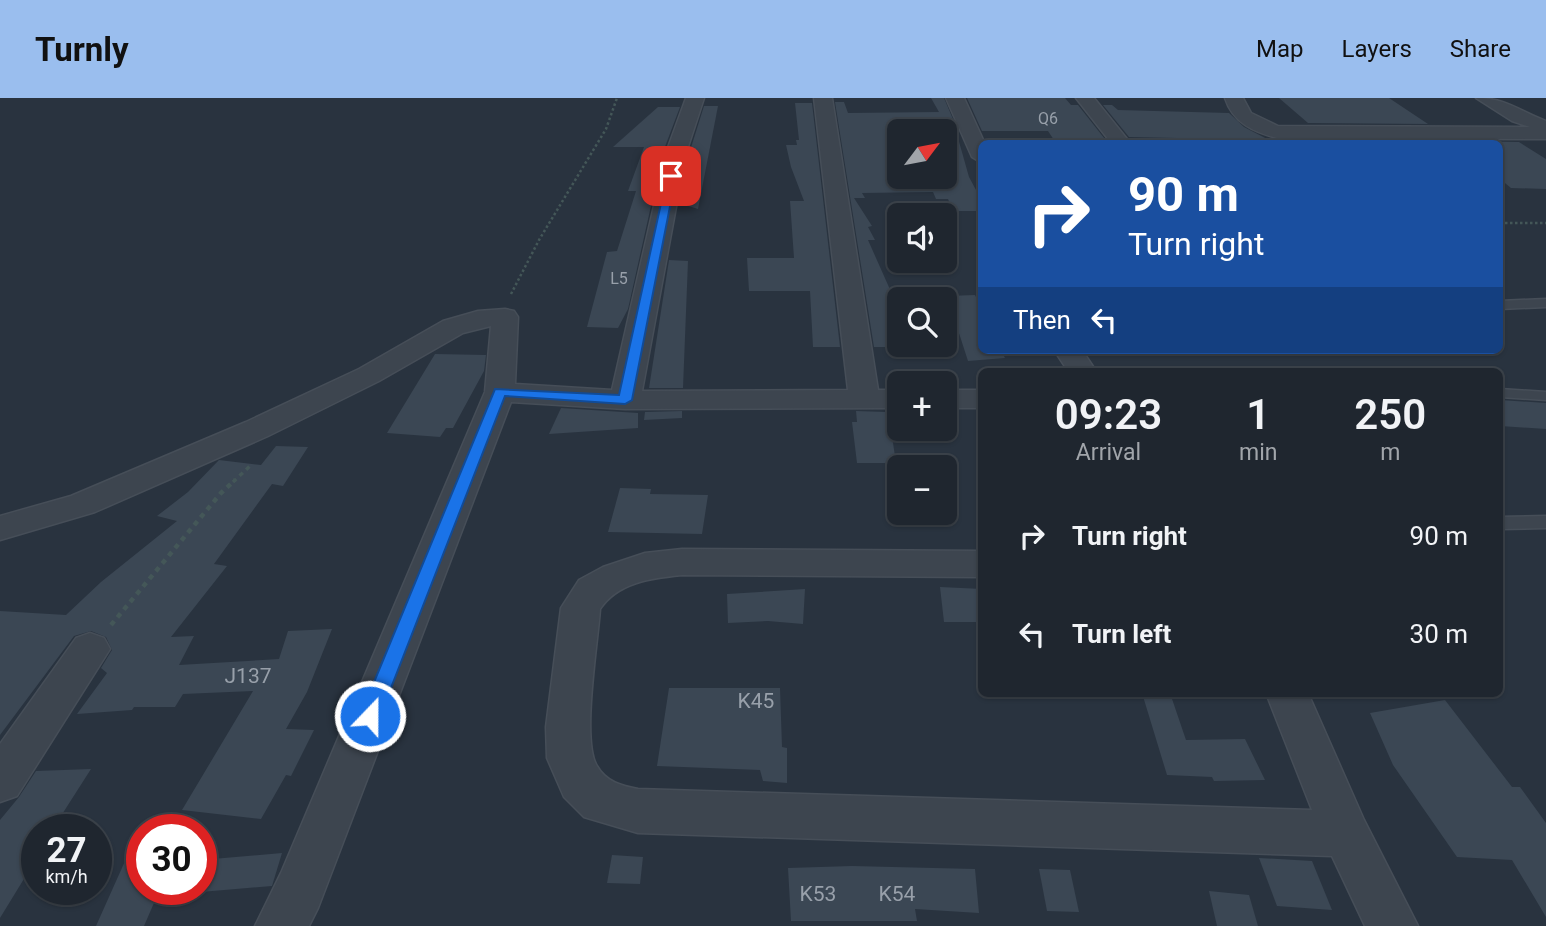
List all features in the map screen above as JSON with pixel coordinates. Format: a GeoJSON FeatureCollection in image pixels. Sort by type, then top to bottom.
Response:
{"type":"FeatureCollection","features":[{"type":"Feature","properties":{"kind":"street"},"geometry":{"type":"LineString","coordinates":[[625,400],[676,153],[695,98]]}},
{"type":"Feature","properties":{"kind":"street"},"geometry":{"type":"LineString","coordinates":[[823,98],[864,399]]}},
{"type":"Feature","properties":{"kind":"street"},"geometry":{"type":"LineString","coordinates":[[955,98],[978,148]]}},
{"type":"Feature","properties":{"kind":"street"},"geometry":{"type":"LineString","coordinates":[[1085,98],[1119,140]]}},
{"type":"Feature","properties":{"kind":"street"},"geometry":{"type":"LineString","coordinates":[[1234,98],[1237,108],[1250,123],[1278,132],[1546,133]]}},
{"type":"Feature","properties":{"kind":"street"},"geometry":{"type":"LineString","coordinates":[[1485,98],[1518,117],[1546,127]]}},
{"type":"Feature","properties":{"kind":"street"},"geometry":{"type":"LineString","coordinates":[[0,528],[83,504],[257,429],[369,375],[453,327],[478,319],[505,317],[500,392],[305,878],[281,926]]}},
{"type":"Feature","properties":{"kind":"street"},"geometry":{"type":"LineString","coordinates":[[500,392],[625,400],[887,399]]}},
{"type":"Feature","properties":{"kind":"street"},"geometry":{"type":"LineString","coordinates":[[957,399],[978,399]]}},
{"type":"Feature","properties":{"kind":"street"},"geometry":{"type":"LineString","coordinates":[[978,564],[682,562],[645,566],[616,576],[593,590],[581,608],[568,727],[570,758],[581,783],[601,803],[638,811],[1346,834]]}},
{"type":"Feature","properties":{"kind":"street"},"geometry":{"type":"LineString","coordinates":[[0,782],[89,649]]}},
{"type":"Feature","properties":{"kind":"street"},"geometry":{"type":"LineString","coordinates":[[1289,697],[1346,834],[1392,926]]}},
{"type":"Feature","properties":{"kind":"lane"},"geometry":{"type":"LineString","coordinates":[[1503,305],[1546,303]]}},
{"type":"Feature","properties":{"kind":"lane"},"geometry":{"type":"LineString","coordinates":[[1503,393],[1546,396]]}},
{"type":"Feature","properties":{"kind":"lane"},"geometry":{"type":"LineString","coordinates":[[1503,523],[1546,522]]}},
{"type":"Feature","properties":{"kind":"path"},"geometry":{"type":"LineString","coordinates":[[505,317],[512,290],[538,240],[606,129],[617,98]]}},
{"type":"Feature","properties":{"kind":"path"},"geometry":{"type":"LineString","coordinates":[[1503,223],[1546,223]]}},
{"type":"Feature","properties":{"kind":"path"},"geometry":{"type":"LineString","coordinates":[[89,649],[221,493],[251,465],[265,440],[257,429]]}},
{"type":"Feature","properties":{"kind":"building"},"geometry":{"type":"Polygon","coordinates":[[[931,98],[944,98],[953,119],[887,119],[887,189],[957,189],[957,135],[969,177],[978,194],[978,211],[957,211],[957,203],[950,203],[948,199],[936,199],[933,192],[862,193],[865,198],[854,198],[872,226],[868,227],[875,240],[868,240],[889,287],[887,347],[874,347],[835,102],[844,102],[848,113],[939,112],[931,98]]]}},
{"type":"Feature","properties":{"kind":"building"},"geometry":{"type":"Polygon","coordinates":[[[967,98],[1065,98],[1071,105],[1078,105],[1106,140],[1054,140],[1048,131],[982,131],[967,98]]]}},
{"type":"Feature","properties":{"kind":"building"},"geometry":{"type":"Polygon","coordinates":[[[1279,98],[1389,98],[1428,124],[1308,123],[1279,98]]]}},
{"type":"Feature","properties":{"kind":"building"},"geometry":{"type":"Polygon","coordinates":[[[795,103],[812,103],[840,347],[813,347],[810,291],[749,291],[747,258],[794,258],[790,201],[804,201],[786,145],[797,145],[796,140],[799,140],[795,103]]]}},
{"type":"Feature","properties":{"kind":"building"},"geometry":{"type":"Polygon","coordinates":[[[1103,105],[1112,105],[1118,110],[1229,113],[1244,127],[1269,140],[1129,137],[1103,105]]]}},
{"type":"Feature","properties":{"kind":"building"},"geometry":{"type":"Polygon","coordinates":[[[704,106],[718,106],[698,209],[679,203],[689,154],[704,106]]]}},
{"type":"Feature","properties":{"kind":"building"},"geometry":{"type":"Polygon","coordinates":[[[658,107],[680,107],[663,152],[628,309],[618,328],[587,327],[607,252],[617,251],[636,191],[628,191],[644,147],[613,147],[658,107]]]}},
{"type":"Feature","properties":{"kind":"building"},"geometry":{"type":"Polygon","coordinates":[[[1503,142],[1519,142],[1546,159],[1546,189],[1511,188],[1503,181],[1503,142]]]}},
{"type":"Feature","properties":{"kind":"building"},"geometry":{"type":"Polygon","coordinates":[[[669,260],[688,261],[683,388],[649,388],[669,260]]]}},
{"type":"Feature","properties":{"kind":"building"},"geometry":{"type":"Polygon","coordinates":[[[975,295],[978,301],[978,354],[1003,354],[1005,358],[968,361],[957,327],[957,296],[975,295]]]}},
{"type":"Feature","properties":{"kind":"building"},"geometry":{"type":"Polygon","coordinates":[[[435,354],[486,355],[484,371],[453,428],[446,428],[440,437],[387,433],[435,354]]]}},
{"type":"Feature","properties":{"kind":"building"},"geometry":{"type":"Polygon","coordinates":[[[1503,400],[1546,403],[1546,429],[1503,426],[1503,400]]]}},
{"type":"Feature","properties":{"kind":"building"},"geometry":{"type":"Polygon","coordinates":[[[561,408],[638,413],[638,428],[549,434],[561,408]]]}},
{"type":"Feature","properties":{"kind":"building"},"geometry":{"type":"Polygon","coordinates":[[[682,411],[682,418],[644,420],[645,412],[682,411]]]}},
{"type":"Feature","properties":{"kind":"building"},"geometry":{"type":"Polygon","coordinates":[[[856,411],[887,413],[887,441],[893,441],[895,455],[887,455],[887,463],[857,463],[852,422],[857,422],[856,411]]]}},
{"type":"Feature","properties":{"kind":"building"},"geometry":{"type":"Polygon","coordinates":[[[276,446],[308,447],[283,486],[272,484],[214,564],[227,566],[171,637],[194,636],[179,665],[279,659],[288,631],[332,629],[307,692],[286,729],[314,730],[291,776],[286,775],[261,819],[182,810],[253,691],[183,694],[175,707],[134,707],[132,710],[77,714],[107,673],[101,668],[112,650],[106,637],[91,631],[74,636],[0,735],[0,611],[66,615],[101,582],[177,521],[157,516],[188,492],[219,460],[261,465],[276,446]]]}},
{"type":"Feature","properties":{"kind":"building"},"geometry":{"type":"Polygon","coordinates":[[[620,488],[651,489],[650,494],[708,495],[702,534],[608,532],[620,488]]]}},
{"type":"Feature","properties":{"kind":"building"},"geometry":{"type":"Polygon","coordinates":[[[940,587],[978,589],[978,622],[944,622],[940,587]]]}},
{"type":"Feature","properties":{"kind":"building"},"geometry":{"type":"Polygon","coordinates":[[[805,589],[803,624],[768,621],[728,623],[727,594],[805,589]]]}},
{"type":"Feature","properties":{"kind":"building"},"geometry":{"type":"Polygon","coordinates":[[[669,688],[780,688],[782,747],[787,748],[787,783],[763,781],[760,770],[657,766],[669,688]]]}},
{"type":"Feature","properties":{"kind":"building"},"geometry":{"type":"Polygon","coordinates":[[[1143,697],[1171,697],[1186,740],[1245,739],[1265,780],[1214,781],[1212,777],[1167,775],[1143,697]]]}},
{"type":"Feature","properties":{"kind":"building"},"geometry":{"type":"Polygon","coordinates":[[[1445,700],[1512,787],[1520,787],[1546,823],[1546,917],[1512,860],[1457,857],[1393,765],[1370,713],[1445,700]]]}},
{"type":"Feature","properties":{"kind":"building"},"geometry":{"type":"Polygon","coordinates":[[[91,769],[62,814],[21,814],[21,884],[0,918],[0,820],[36,771],[91,769]]]}},
{"type":"Feature","properties":{"kind":"building"},"geometry":{"type":"Polygon","coordinates":[[[282,853],[272,886],[217,891],[217,859],[282,853]]]}},
{"type":"Feature","properties":{"kind":"building"},"geometry":{"type":"Polygon","coordinates":[[[612,855],[643,857],[640,884],[607,883],[612,855]]]}},
{"type":"Feature","properties":{"kind":"building"},"geometry":{"type":"Polygon","coordinates":[[[1259,858],[1312,861],[1332,910],[1277,906],[1259,858]]]}},
{"type":"Feature","properties":{"kind":"building"},"geometry":{"type":"Polygon","coordinates":[[[126,859],[126,905],[153,905],[144,926],[96,926],[105,905],[112,905],[112,890],[126,859]]]}},
{"type":"Feature","properties":{"kind":"building"},"geometry":{"type":"Polygon","coordinates":[[[852,866],[975,869],[979,913],[915,909],[917,921],[791,921],[788,868],[852,866]]]}},
{"type":"Feature","properties":{"kind":"building"},"geometry":{"type":"Polygon","coordinates":[[[1039,869],[1070,870],[1079,912],[1047,911],[1039,869]]]}},
{"type":"Feature","properties":{"kind":"building"},"geometry":{"type":"Polygon","coordinates":[[[1209,891],[1249,895],[1258,926],[1217,926],[1209,891]]]}},
{"type":"Feature","properties":{"kind":"route"},"geometry":{"type":"LineString","coordinates":[[370,716],[500,392],[625,400],[671,176]]}}]}
